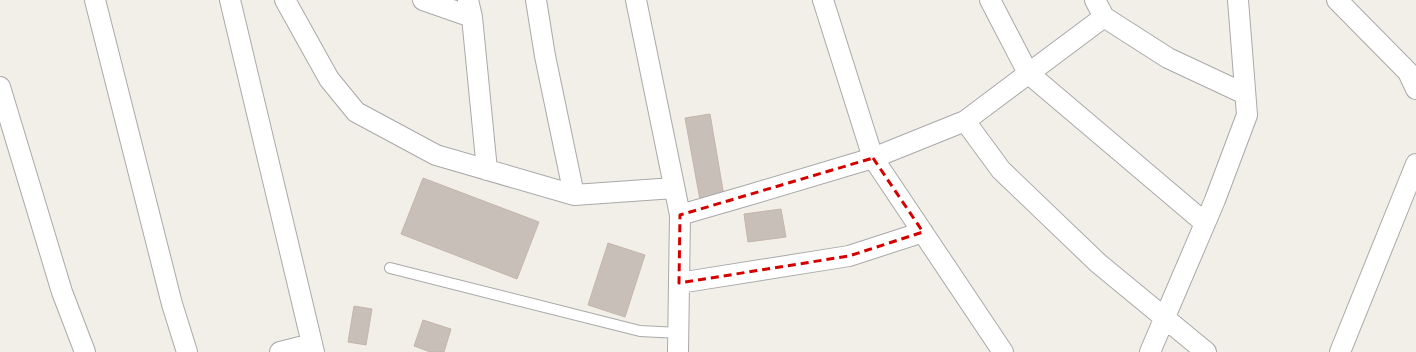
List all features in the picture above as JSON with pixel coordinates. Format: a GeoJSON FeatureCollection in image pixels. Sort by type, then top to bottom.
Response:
{"type":"FeatureCollection","features":[{"type":"Feature","properties":{"kind":"street"},"geometry":{"type":"LineString","coordinates":[[95,0],[172,304],[187,352]]}},
{"type":"Feature","properties":{"kind":"street"},"geometry":{"type":"LineString","coordinates":[[230,0],[313,348],[280,352]]}},
{"type":"Feature","properties":{"kind":"street"},"geometry":{"type":"LineString","coordinates":[[285,0],[329,79],[356,112],[436,155],[574,195],[674,188]]}},
{"type":"Feature","properties":{"kind":"street"},"geometry":{"type":"LineString","coordinates":[[423,0],[470,9],[487,170]]}},
{"type":"Feature","properties":{"kind":"street"},"geometry":{"type":"LineString","coordinates":[[536,0],[545,56],[574,195]]}},
{"type":"Feature","properties":{"kind":"street"},"geometry":{"type":"LineString","coordinates":[[636,0],[680,215],[678,343]]}},
{"type":"Feature","properties":{"kind":"street"},"geometry":{"type":"LineString","coordinates":[[823,0],[873,158],[1004,352]]}},
{"type":"Feature","properties":{"kind":"street"},"geometry":{"type":"LineString","coordinates":[[990,0],[1028,72],[1205,223]]}},
{"type":"Feature","properties":{"kind":"street"},"geometry":{"type":"LineString","coordinates":[[1150,352],[1205,223],[1247,115],[1238,0]]}},
{"type":"Feature","properties":{"kind":"street"},"geometry":{"type":"LineString","coordinates":[[1337,0],[1413,73]]}},
{"type":"Feature","properties":{"kind":"street"},"geometry":{"type":"LineString","coordinates":[[680,215],[873,158],[964,121],[1028,72],[1100,9],[1168,58],[1245,94]]}},
{"type":"Feature","properties":{"kind":"street"},"geometry":{"type":"LineString","coordinates":[[0,87],[62,292],[85,352]]}},
{"type":"Feature","properties":{"kind":"street"},"geometry":{"type":"LineString","coordinates":[[964,121],[1001,170],[1098,263],[1206,352]]}},
{"type":"Feature","properties":{"kind":"street"},"geometry":{"type":"LineString","coordinates":[[1340,352],[1416,164]]}},
{"type":"Feature","properties":{"kind":"street"},"geometry":{"type":"LineString","coordinates":[[679,283],[849,256],[922,232]]}},
{"type":"Feature","properties":{"kind":"lane"},"geometry":{"type":"LineString","coordinates":[[390,268],[640,331],[678,343]]}},
{"type":"Feature","properties":{"kind":"highlighted area"},"geometry":{"type":"Polygon","coordinates":[[[873,158],[923,232],[849,256],[679,283],[680,215],[873,158]]]}},
{"type":"Feature","properties":{"kind":"building"},"geometry":{"type":"Polygon","coordinates":[[[710,114],[724,196],[700,200],[685,118],[710,114]]]}},
{"type":"Feature","properties":{"kind":"building"},"geometry":{"type":"Polygon","coordinates":[[[423,178],[539,222],[517,279],[401,234],[423,178]]]}},
{"type":"Feature","properties":{"kind":"building"},"geometry":{"type":"Polygon","coordinates":[[[781,209],[786,237],[748,242],[744,214],[781,209]]]}},
{"type":"Feature","properties":{"kind":"building"},"geometry":{"type":"Polygon","coordinates":[[[608,243],[645,255],[625,317],[588,305],[608,243]]]}},
{"type":"Feature","properties":{"kind":"building"},"geometry":{"type":"Polygon","coordinates":[[[354,306],[372,309],[366,345],[348,342],[354,306]]]}},
{"type":"Feature","properties":{"kind":"building"},"geometry":{"type":"Polygon","coordinates":[[[423,320],[451,329],[444,352],[430,352],[414,346],[423,320]]]}}]}
